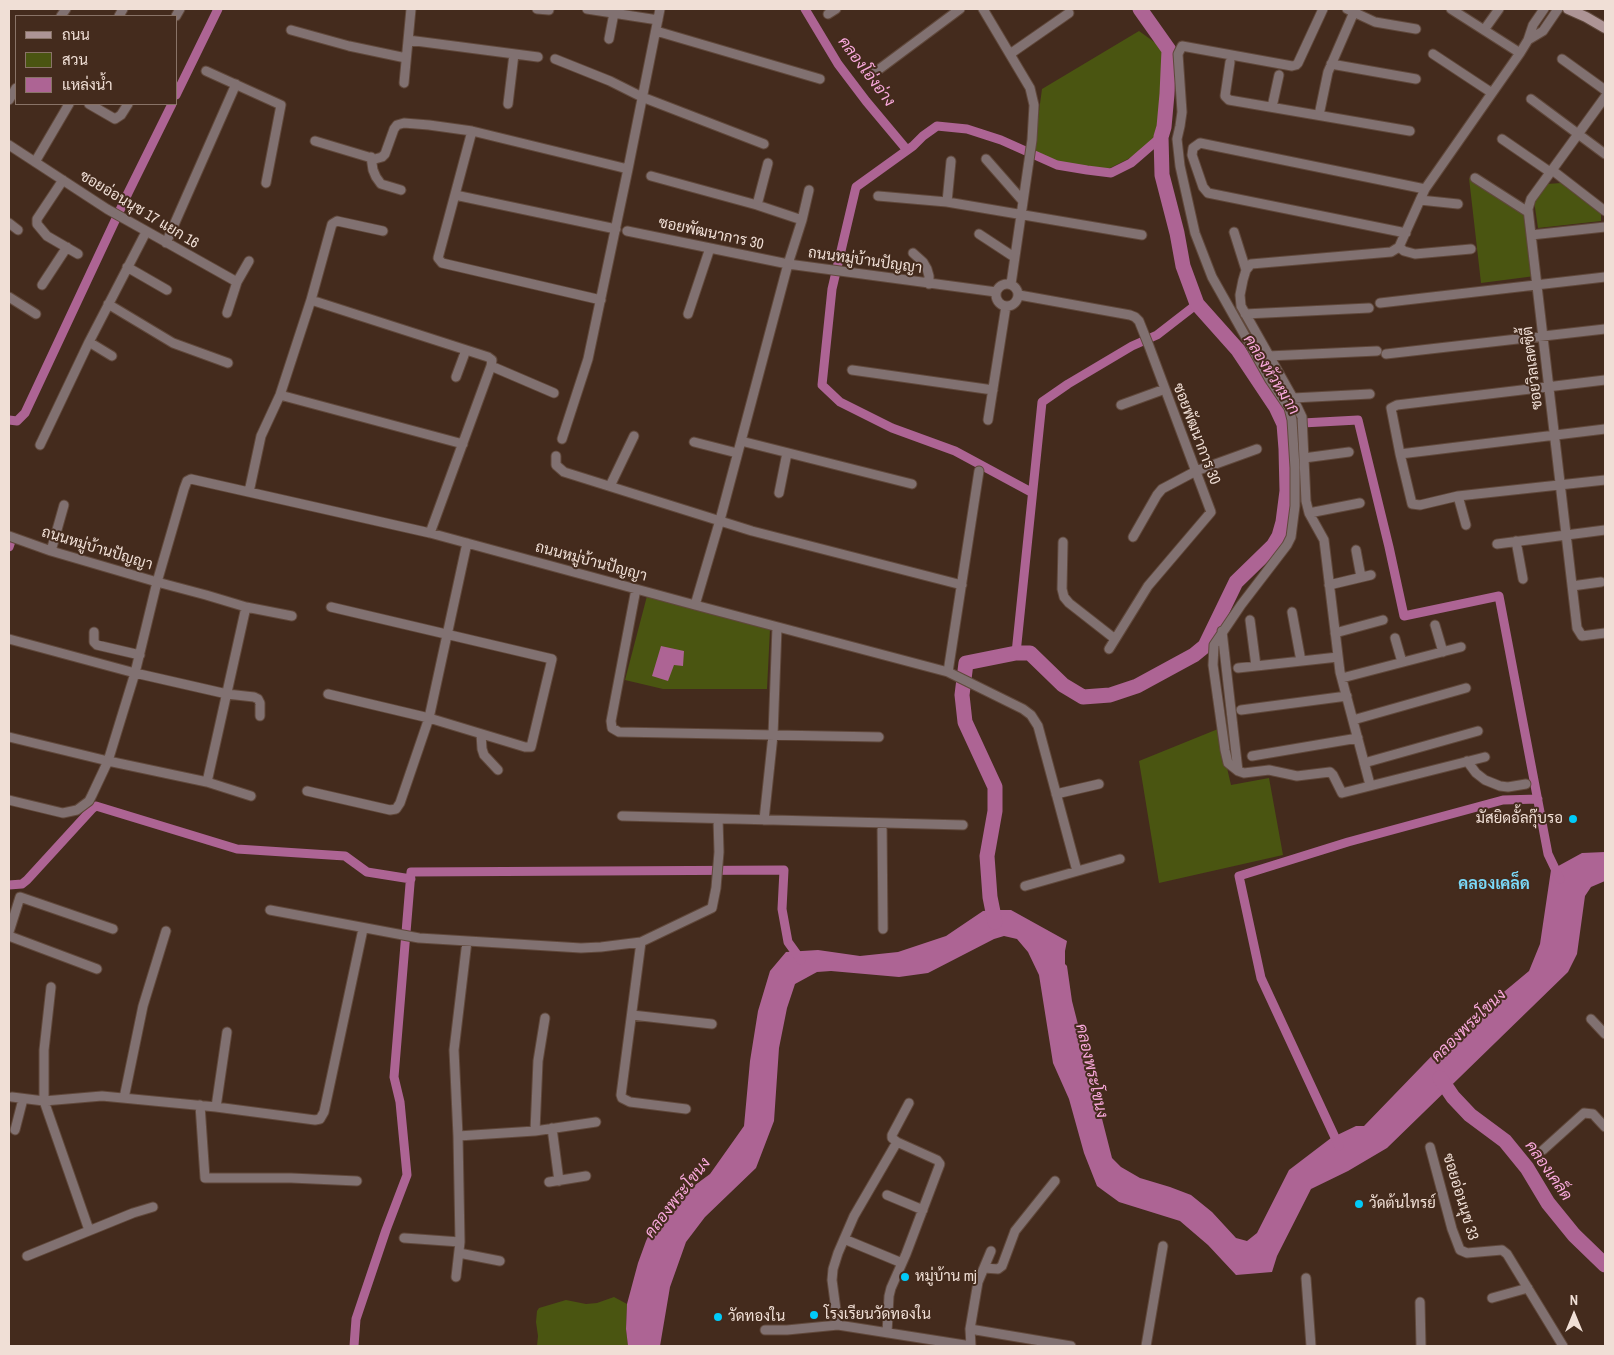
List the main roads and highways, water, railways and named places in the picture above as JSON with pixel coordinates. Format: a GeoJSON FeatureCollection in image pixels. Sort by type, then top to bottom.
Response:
{"type":"FeatureCollection","features":[{"type":"Feature","properties":{"kind":"water"},"geometry":{"type":"Polygon","coordinates":[[[661,646],[684,651],[683,666],[674,665],[668,681],[652,676],[661,646]]]}},
{"type":"Feature","properties":{"kind":"water","name":"คลองพระโขนง"},"geometry":{"type":"Polygon","coordinates":[[[1605,852],[1605,881],[1591,887],[1585,896],[1577,954],[1568,972],[1387,1148],[1348,1171],[1311,1189],[1277,1256],[1272,1272],[1236,1275],[1208,1245],[1180,1221],[1119,1202],[1097,1186],[1084,1153],[1069,1099],[1053,1063],[1039,975],[1028,952],[1017,939],[1004,936],[994,939],[928,973],[899,977],[831,971],[817,972],[795,984],[787,1008],[779,1048],[774,1121],[756,1168],[705,1217],[686,1242],[670,1287],[660,1346],[628,1346],[626,1329],[627,1304],[638,1263],[656,1219],[668,1205],[710,1174],[744,1126],[750,1061],[758,1011],[770,971],[786,952],[818,950],[860,956],[898,952],[946,936],[983,911],[993,910],[1011,910],[1067,941],[1065,964],[1067,966],[1072,1001],[1112,1158],[1121,1167],[1140,1178],[1191,1195],[1212,1212],[1236,1238],[1247,1241],[1257,1233],[1289,1170],[1331,1138],[1356,1126],[1364,1126],[1451,1036],[1529,971],[1540,944],[1551,870],[1582,853],[1605,852]]]}},
{"type":"Feature","properties":{"kind":"waterway"},"geometry":{"type":"LineString","coordinates":[[178,91],[218,9]]}},
{"type":"Feature","properties":{"kind":"waterway","name":"คลองโอ่งอ่าง"},"geometry":{"type":"LineString","coordinates":[[805,9],[838,64],[907,150]]}},
{"type":"Feature","properties":{"kind":"waterway","name":"คลองหัวหมาก"},"geometry":{"type":"LineString","coordinates":[[995,922],[990,897],[987,856],[995,811],[995,787],[965,722],[962,695],[966,663],[1016,653],[1030,653],[1063,685],[1083,697],[1110,695],[1137,686],[1194,655],[1205,646],[1236,582],[1273,546],[1279,536],[1283,522],[1287,491],[1284,424],[1276,407],[1238,350],[1197,304],[1183,266],[1177,233],[1162,175],[1161,137],[1164,127],[1169,50],[1140,9]]}},
{"type":"Feature","properties":{"kind":"waterway"},"geometry":{"type":"LineString","coordinates":[[9,420],[17,421],[25,413],[172,105]]}},
{"type":"Feature","properties":{"kind":"waterway"},"geometry":{"type":"LineString","coordinates":[[1031,492],[955,451],[892,428],[840,402],[822,385],[832,289],[856,187],[913,146],[937,126],[967,129],[1001,140],[1057,165],[1111,173],[1131,163],[1161,137]]}},
{"type":"Feature","properties":{"kind":"waterway"},"geometry":{"type":"LineString","coordinates":[[1016,653],[1042,402],[1068,384],[1132,346],[1157,335],[1197,304]]}},
{"type":"Feature","properties":{"kind":"waterway"},"geometry":{"type":"LineString","coordinates":[[1284,424],[1358,420],[1404,616],[1499,596],[1548,854],[1560,879]]}},
{"type":"Feature","properties":{"kind":"waterway"},"geometry":{"type":"LineString","coordinates":[[9,547],[11,541]]}},
{"type":"Feature","properties":{"kind":"waterway"},"geometry":{"type":"LineString","coordinates":[[1339,1146],[1261,978],[1239,876],[1348,842],[1503,800],[1538,799]]}},
{"type":"Feature","properties":{"kind":"waterway"},"geometry":{"type":"LineString","coordinates":[[9,885],[22,884],[27,880],[96,806],[237,849],[345,856],[367,872],[411,879]]}},
{"type":"Feature","properties":{"kind":"waterway"},"geometry":{"type":"LineString","coordinates":[[354,1346],[356,1319],[407,1175],[400,1102],[394,1077],[411,872],[784,870],[782,909],[788,942],[801,960]]}},
{"type":"Feature","properties":{"kind":"waterway","name":"คลองเคล็ด"},"geometry":{"type":"LineString","coordinates":[[1440,1078],[1453,1097],[1470,1115],[1505,1141],[1527,1168],[1548,1203],[1574,1235],[1605,1265]]}},
{"type":"Feature","properties":{"kind":"place","name":"มัสยิดอั้ลกุ๊บรอ"},"geometry":{"type":"Point","coordinates":[1573,819]}},
{"type":"Feature","properties":{"kind":"place","name":"วัดต้นไทรย์"},"geometry":{"type":"Point","coordinates":[1359,1204]}},
{"type":"Feature","properties":{"kind":"place","name":"หมู่บ้าน mj"},"geometry":{"type":"Point","coordinates":[905,1277]}},
{"type":"Feature","properties":{"kind":"place","name":"โรงเรียนวัดทองใน"},"geometry":{"type":"Point","coordinates":[814,1315]}},
{"type":"Feature","properties":{"kind":"place","name":"วัดทองใน"},"geometry":{"type":"Point","coordinates":[718,1317]}},
{"type":"Feature","properties":{"kind":"district","name":"คลองเคล็ด"},"geometry":{"type":"Point","coordinates":[1494,885]}}]}
